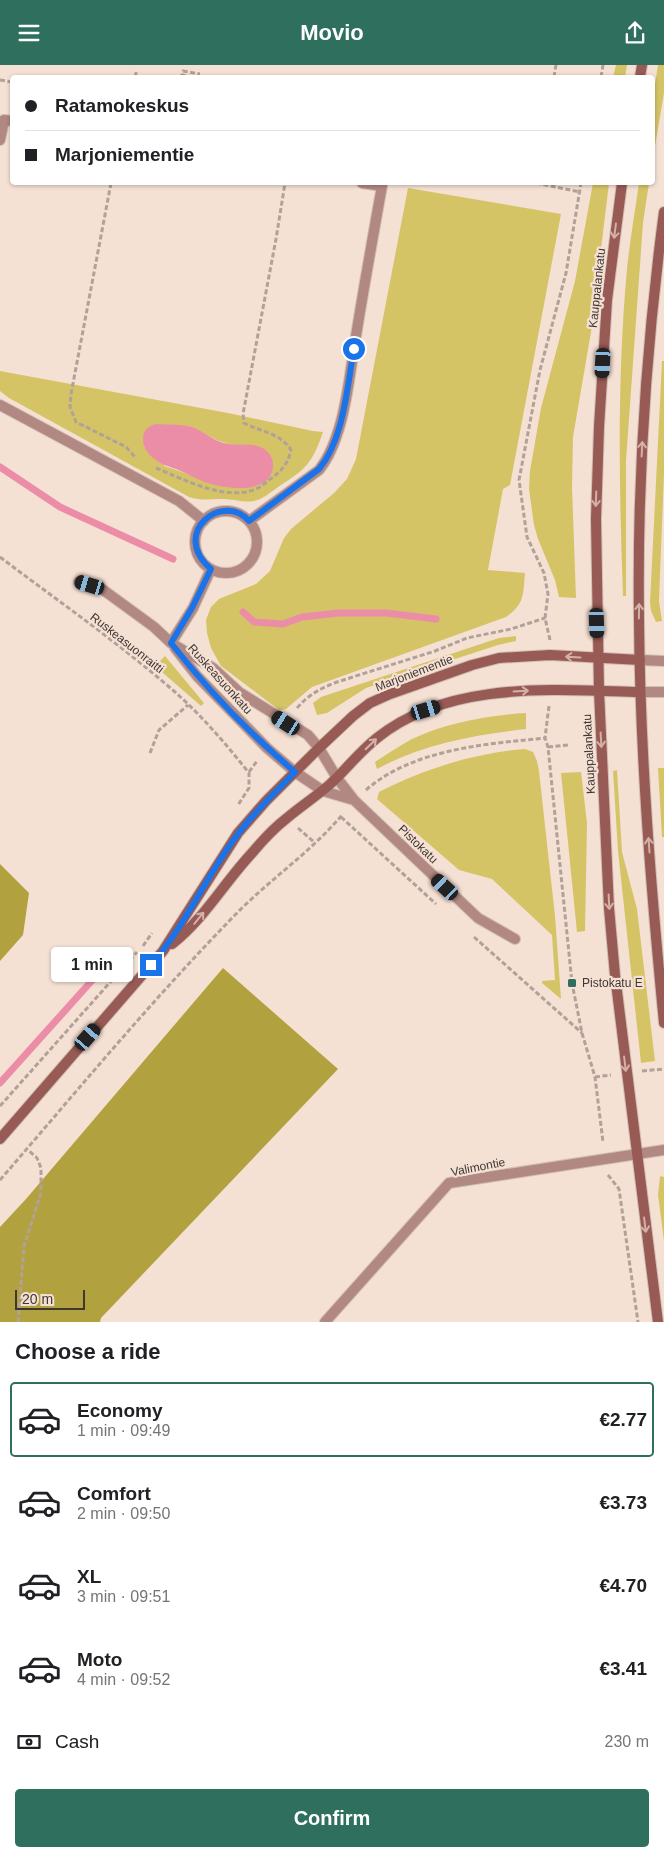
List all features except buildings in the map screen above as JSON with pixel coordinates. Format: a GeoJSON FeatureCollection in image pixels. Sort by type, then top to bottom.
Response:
{"type":"FeatureCollection","features":[{"type":"Feature","properties":{"kind":"main road","name":"Kauppalankatu"},"geometry":{"type":"LineString","coordinates":[[622,185],[607,300],[599,427],[596,519],[599,691],[610,917],[615,975],[658,1322]]}},
{"type":"Feature","properties":{"kind":"main road"},"geometry":{"type":"LineString","coordinates":[[664,212],[654,292],[645,393],[640,485],[640,692],[652,893],[664,1023]]}},
{"type":"Feature","properties":{"kind":"main road","name":"Marjoniementie"},"geometry":{"type":"LineString","coordinates":[[0,1139],[163,951],[238,833],[319,748],[370,703],[412,685],[499,658],[526,656],[640,660]]}},
{"type":"Feature","properties":{"kind":"main road","name":"Marjoniementie"},"geometry":{"type":"LineString","coordinates":[[163,951],[188,931],[251,853],[279,826],[323,791],[377,737],[402,722],[426,710],[492,692],[529,690],[640,692]]}},
{"type":"Feature","properties":{"kind":"street"},"geometry":{"type":"LineString","coordinates":[[0,140],[4,120],[10,121]]}},
{"type":"Feature","properties":{"kind":"street"},"geometry":{"type":"LineString","coordinates":[[249,521],[319,469],[328,459],[335,443],[382,186],[375,185]]}},
{"type":"Feature","properties":{"kind":"street"},"geometry":{"type":"LineString","coordinates":[[0,405],[179,501],[204,521]]}},
{"type":"Feature","properties":{"kind":"street"},"geometry":{"type":"LineString","coordinates":[[227,511],[237,513],[249,521],[256,535],[257,545],[254,555],[248,563],[240,569],[220,572],[211,569],[203,562],[195,544],[196,534],[204,521],[217,512],[227,511]]}},
{"type":"Feature","properties":{"kind":"street"},"geometry":{"type":"LineString","coordinates":[[171,643],[192,608],[211,569]]}},
{"type":"Feature","properties":{"kind":"street","name":"Ruskeasuonkatu"},"geometry":{"type":"LineString","coordinates":[[79,581],[102,589],[154,627],[171,643],[197,676],[267,748],[295,772]]}},
{"type":"Feature","properties":{"kind":"street","name":"Ruskeasuonkatu"},"geometry":{"type":"LineString","coordinates":[[171,643],[213,668],[239,692],[252,701],[308,735],[319,748],[337,778]]}},
{"type":"Feature","properties":{"kind":"street"},"geometry":{"type":"LineString","coordinates":[[640,660],[664,661]]}},
{"type":"Feature","properties":{"kind":"street"},"geometry":{"type":"LineString","coordinates":[[640,692],[664,692]]}},
{"type":"Feature","properties":{"kind":"street","name":"Pistokatu"},"geometry":{"type":"LineString","coordinates":[[295,772],[323,791],[354,800]]}},
{"type":"Feature","properties":{"kind":"street","name":"Pistokatu"},"geometry":{"type":"LineString","coordinates":[[337,778],[354,800],[478,918],[515,939]]}},
{"type":"Feature","properties":{"kind":"street","name":"Valimontie"},"geometry":{"type":"LineString","coordinates":[[325,1322],[450,1183],[664,1150]]}},
{"type":"Feature","properties":{"kind":"path"},"geometry":{"type":"LineString","coordinates":[[136,75],[137,70]]}},
{"type":"Feature","properties":{"kind":"path"},"geometry":{"type":"LineString","coordinates":[[182,75],[183,71],[200,74]]}},
{"type":"Feature","properties":{"kind":"path"},"geometry":{"type":"LineString","coordinates":[[110,185],[70,407],[76,423],[126,447],[138,460]]}},
{"type":"Feature","properties":{"kind":"path"},"geometry":{"type":"LineString","coordinates":[[154,467],[196,484],[230,492],[256,489],[285,468],[290,450],[285,441],[244,423],[243,413],[285,185]]}},
{"type":"Feature","properties":{"kind":"path"},"geometry":{"type":"LineString","coordinates":[[546,185],[580,192]]}},
{"type":"Feature","properties":{"kind":"path"},"geometry":{"type":"LineString","coordinates":[[550,639],[545,618],[548,594],[544,573],[527,537],[519,480],[540,370],[566,273],[581,185]]}},
{"type":"Feature","properties":{"kind":"path","name":"Ruskeasuonraitti"},"geometry":{"type":"LineString","coordinates":[[0,557],[176,692],[215,731],[249,773]]}},
{"type":"Feature","properties":{"kind":"path"},"geometry":{"type":"LineString","coordinates":[[293,713],[305,699],[322,688],[337,682],[426,654],[467,638],[511,629],[545,618]]}},
{"type":"Feature","properties":{"kind":"path"},"geometry":{"type":"LineString","coordinates":[[150,753],[159,730],[188,705]]}},
{"type":"Feature","properties":{"kind":"path"},"geometry":{"type":"LineString","coordinates":[[549,712],[545,738],[548,747],[572,983],[582,1033],[594,1077],[603,1139]]}},
{"type":"Feature","properties":{"kind":"path"},"geometry":{"type":"LineString","coordinates":[[370,786],[389,773],[423,759],[496,743],[545,738]]}},
{"type":"Feature","properties":{"kind":"path"},"geometry":{"type":"LineString","coordinates":[[548,747],[569,745]]}},
{"type":"Feature","properties":{"kind":"path"},"geometry":{"type":"LineString","coordinates":[[235,810],[249,788],[249,773],[258,759]]}},
{"type":"Feature","properties":{"kind":"path"},"geometry":{"type":"LineString","coordinates":[[0,1180],[85,1081],[235,915],[341,817]]}},
{"type":"Feature","properties":{"kind":"path"},"geometry":{"type":"LineString","coordinates":[[296,827],[315,843]]}},
{"type":"Feature","properties":{"kind":"path"},"geometry":{"type":"LineString","coordinates":[[0,1106],[144,945],[155,930]]}},
{"type":"Feature","properties":{"kind":"path"},"geometry":{"type":"LineString","coordinates":[[594,1077],[613,1075]]}},
{"type":"Feature","properties":{"kind":"path"},"geometry":{"type":"LineString","coordinates":[[18,1322],[24,1246],[41,1193],[41,1168],[37,1158],[27,1149]]}},
{"type":"Feature","properties":{"kind":"path"},"geometry":{"type":"LineString","coordinates":[[608,1174],[619,1189],[638,1322]]}},
{"type":"Feature","properties":{"kind":"shaded area"},"geometry":{"type":"Polygon","coordinates":[[[616,65],[627,65],[625,75],[614,75],[616,65]]]}},
{"type":"Feature","properties":{"kind":"shaded area"},"geometry":{"type":"Polygon","coordinates":[[[658,65],[664,65],[664,93],[655,146],[655,84],[658,65]]]}},
{"type":"Feature","properties":{"kind":"shaded area"},"geometry":{"type":"Polygon","coordinates":[[[593,185],[609,185],[591,332],[573,437],[572,487],[576,598],[559,597],[555,580],[534,525],[529,489],[530,471],[541,408],[575,281],[593,185]]]}},
{"type":"Feature","properties":{"kind":"shaded area"},"geometry":{"type":"Polygon","coordinates":[[[639,185],[649,185],[643,223],[626,461],[626,596],[623,596],[620,392],[624,310],[631,236],[639,185]]]}},
{"type":"Feature","properties":{"kind":"shaded area"},"geometry":{"type":"Polygon","coordinates":[[[408,188],[561,214],[510,485],[503,489],[488,570],[525,573],[522,598],[517,608],[506,617],[312,687],[286,709],[279,710],[221,666],[211,648],[206,620],[211,607],[219,599],[256,584],[270,571],[284,538],[291,529],[334,493],[347,479],[356,459],[408,188]]]}},
{"type":"Feature","properties":{"kind":"shaded area"},"geometry":{"type":"Polygon","coordinates":[[[662,361],[664,361],[664,473],[659,601],[662,621],[656,622],[650,603],[662,361]]]}},
{"type":"Feature","properties":{"kind":"shaded area"},"geometry":{"type":"Polygon","coordinates":[[[0,371],[323,432],[315,452],[307,465],[264,497],[250,501],[198,499],[189,497],[9,398],[0,391],[0,371]],[[174,426],[164,466],[220,485],[244,487],[259,485],[251,445],[233,445],[219,441],[189,426],[174,426]]]}},
{"type":"Feature","properties":{"kind":"shaded area"},"geometry":{"type":"Polygon","coordinates":[[[157,424],[188,426],[222,443],[260,447],[267,451],[272,458],[273,467],[270,476],[256,486],[246,488],[225,487],[204,482],[164,465],[149,454],[145,448],[143,438],[147,429],[157,424]]]}},
{"type":"Feature","properties":{"kind":"shaded area"},"geometry":{"type":"Polygon","coordinates":[[[516,636],[516,641],[498,645],[366,688],[327,713],[317,715],[313,703],[321,697],[499,638],[516,636]]]}},
{"type":"Feature","properties":{"kind":"shaded area"},"geometry":{"type":"Polygon","coordinates":[[[165,656],[204,703],[201,706],[155,666],[165,656]]]}},
{"type":"Feature","properties":{"kind":"shaded area"},"geometry":{"type":"Polygon","coordinates":[[[526,713],[526,729],[488,734],[430,747],[394,760],[377,769],[375,762],[425,733],[468,721],[526,713]]]}},
{"type":"Feature","properties":{"kind":"shaded area"},"geometry":{"type":"Polygon","coordinates":[[[525,749],[533,752],[539,771],[555,916],[561,999],[542,983],[542,981],[555,980],[552,935],[492,879],[459,870],[377,799],[379,792],[432,769],[468,758],[525,749]]]}},
{"type":"Feature","properties":{"kind":"shaded area"},"geometry":{"type":"Polygon","coordinates":[[[658,768],[664,768],[664,837],[662,837],[658,768]]]}},
{"type":"Feature","properties":{"kind":"shaded area"},"geometry":{"type":"Polygon","coordinates":[[[617,770],[622,852],[637,909],[655,1061],[641,1063],[618,851],[613,771],[617,770]]]}},
{"type":"Feature","properties":{"kind":"shaded area"},"geometry":{"type":"Polygon","coordinates":[[[581,772],[587,823],[585,931],[577,932],[561,773],[581,772]]]}},
{"type":"Feature","properties":{"kind":"shaded area"},"geometry":{"type":"Polygon","coordinates":[[[0,864],[29,893],[23,935],[0,961],[0,864]]]}},
{"type":"Feature","properties":{"kind":"shaded area"},"geometry":{"type":"Polygon","coordinates":[[[223,968],[338,1069],[101,1318],[100,1322],[0,1322],[0,1227],[223,968]]]}},
{"type":"Feature","properties":{"kind":"shaded area"},"geometry":{"type":"Polygon","coordinates":[[[660,1176],[664,1177],[664,1241],[658,1195],[660,1176]]]}},
{"type":"Feature","properties":{"kind":"waterway"},"geometry":{"type":"LineString","coordinates":[[0,467],[60,507],[173,559]]}},
{"type":"Feature","properties":{"kind":"waterway"},"geometry":{"type":"LineString","coordinates":[[243,612],[254,622],[283,624],[302,617],[338,613],[386,613],[436,619]]}},
{"type":"Feature","properties":{"kind":"waterway"},"geometry":{"type":"LineString","coordinates":[[0,1083],[114,956]]}},
{"type":"Feature","properties":{"kind":"place","name":"Pistokatu E"},"geometry":{"type":"Point","coordinates":[572,983]}},
{"type":"Feature","properties":{"kind":"route"},"geometry":{"type":"LineString","coordinates":[[151,965],[181,924],[238,833],[295,772],[267,748],[197,676],[171,643],[192,608],[211,569],[203,562],[198,553],[195,544],[196,534],[201,524],[217,512],[237,513],[249,521],[306,480],[328,459],[335,443],[354,349]]}}]}
